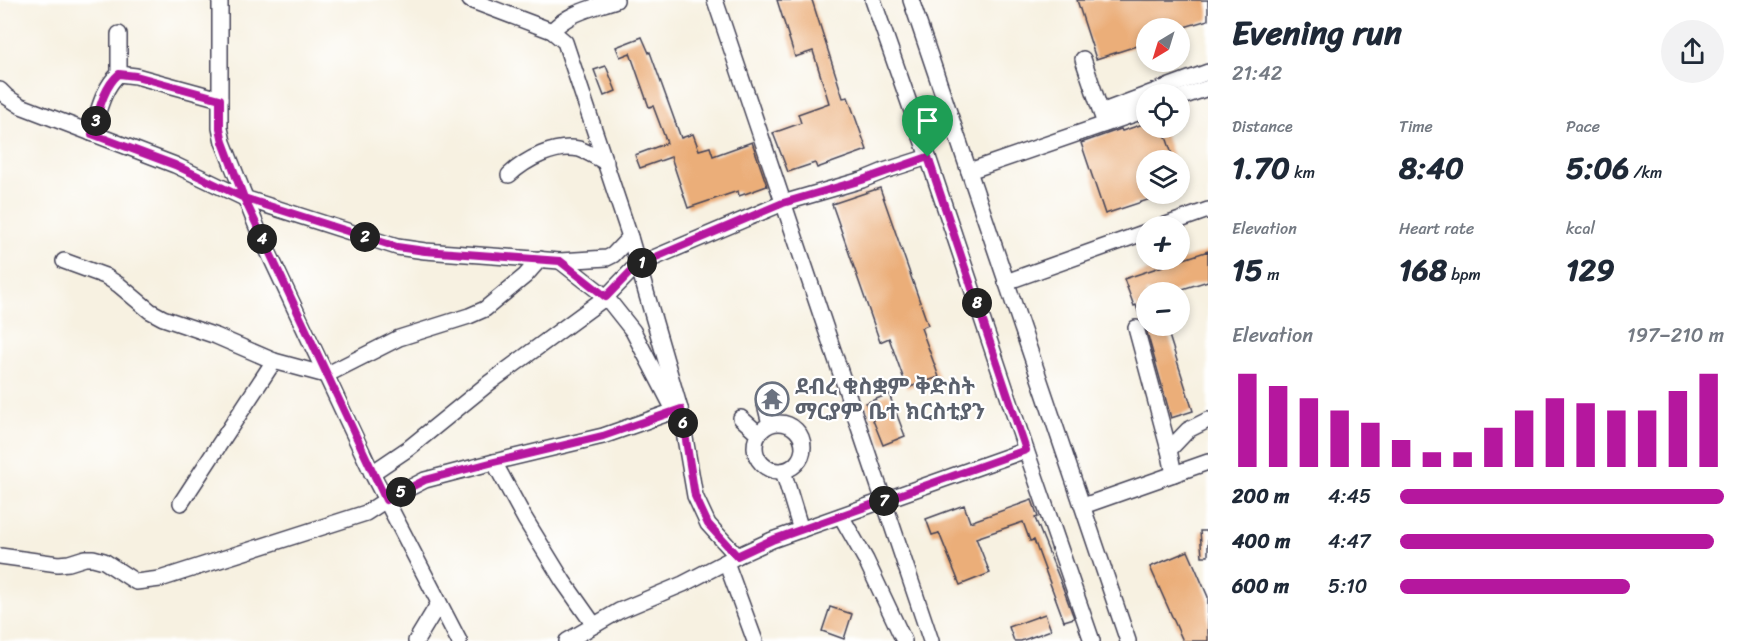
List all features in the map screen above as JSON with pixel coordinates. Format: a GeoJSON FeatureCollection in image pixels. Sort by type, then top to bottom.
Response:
{"type":"FeatureCollection","features":[{"type":"Feature","properties":{"kind":"street"},"geometry":{"type":"LineString","coordinates":[[220,0],[220,128],[223,142],[244,198],[372,473],[459,641]]}},
{"type":"Feature","properties":{"kind":"street"},"geometry":{"type":"LineString","coordinates":[[470,0],[552,31],[565,42],[630,237],[677,410],[695,496],[708,524],[731,559],[755,641]]}},
{"type":"Feature","properties":{"kind":"street"},"geometry":{"type":"LineString","coordinates":[[552,31],[573,15],[616,0]]}},
{"type":"Feature","properties":{"kind":"street"},"geometry":{"type":"LineString","coordinates":[[715,0],[932,641]]}},
{"type":"Feature","properties":{"kind":"street"},"geometry":{"type":"LineString","coordinates":[[873,0],[1092,641]]}},
{"type":"Feature","properties":{"kind":"street"},"geometry":{"type":"LineString","coordinates":[[911,0],[1128,641]]}},
{"type":"Feature","properties":{"kind":"street"},"geometry":{"type":"LineString","coordinates":[[92,134],[107,91],[119,74],[119,34]]}},
{"type":"Feature","properties":{"kind":"street"},"geometry":{"type":"LineString","coordinates":[[1083,59],[1103,118]]}},
{"type":"Feature","properties":{"kind":"street"},"geometry":{"type":"LineString","coordinates":[[1176,84],[1208,72]]}},
{"type":"Feature","properties":{"kind":"street"},"geometry":{"type":"LineString","coordinates":[[119,74],[136,76],[220,99]]}},
{"type":"Feature","properties":{"kind":"street"},"geometry":{"type":"LineString","coordinates":[[1190,94],[1208,88]]}},
{"type":"Feature","properties":{"kind":"street"},"geometry":{"type":"LineString","coordinates":[[0,90],[21,106],[175,165],[244,198],[397,247],[560,261],[608,258],[630,237]]}},
{"type":"Feature","properties":{"kind":"street"},"geometry":{"type":"LineString","coordinates":[[969,171],[1103,118],[1136,101]]}},
{"type":"Feature","properties":{"kind":"street"},"geometry":{"type":"LineString","coordinates":[[1103,118],[1136,112]]}},
{"type":"Feature","properties":{"kind":"street"},"geometry":{"type":"LineString","coordinates":[[509,176],[517,168],[548,152],[560,149],[581,150],[606,162]]}},
{"type":"Feature","properties":{"kind":"street"},"geometry":{"type":"LineString","coordinates":[[372,473],[409,448],[489,383],[606,297],[637,265],[783,203],[862,180],[928,157]]}},
{"type":"Feature","properties":{"kind":"street"},"geometry":{"type":"LineString","coordinates":[[1190,216],[1208,210]]}},
{"type":"Feature","properties":{"kind":"street"},"geometry":{"type":"LineString","coordinates":[[1006,282],[1136,236]]}},
{"type":"Feature","properties":{"kind":"street"},"geometry":{"type":"LineString","coordinates":[[63,261],[105,276],[150,311],[163,318],[216,336],[274,361],[326,375],[399,338],[470,316],[485,309],[525,276],[540,260]]}},
{"type":"Feature","properties":{"kind":"street"},"geometry":{"type":"LineString","coordinates":[[560,261],[606,297],[633,331],[677,410]]}},
{"type":"Feature","properties":{"kind":"street"},"geometry":{"type":"LineString","coordinates":[[1138,336],[1174,474]]}},
{"type":"Feature","properties":{"kind":"street"},"geometry":{"type":"LineString","coordinates":[[180,503],[274,361]]}},
{"type":"Feature","properties":{"kind":"street"},"geometry":{"type":"LineString","coordinates":[[764,429],[776,423],[787,424],[797,430],[803,441],[803,452],[798,463],[788,470],[771,470],[758,459],[755,447],[764,429],[765,404]]}},
{"type":"Feature","properties":{"kind":"street"},"geometry":{"type":"LineString","coordinates":[[0,556],[58,564],[93,558],[104,561],[136,582],[160,579],[366,513],[425,480],[603,436],[677,410]]}},
{"type":"Feature","properties":{"kind":"street"},"geometry":{"type":"LineString","coordinates":[[741,418],[764,429]]}},
{"type":"Feature","properties":{"kind":"street"},"geometry":{"type":"LineString","coordinates":[[1169,450],[1188,430],[1208,420]]}},
{"type":"Feature","properties":{"kind":"street"},"geometry":{"type":"LineString","coordinates":[[567,641],[619,611],[683,584],[772,540],[1026,450]]}},
{"type":"Feature","properties":{"kind":"street"},"geometry":{"type":"LineString","coordinates":[[494,462],[563,581],[594,625]]}},
{"type":"Feature","properties":{"kind":"street"},"geometry":{"type":"LineString","coordinates":[[1083,506],[1208,462]]}},
{"type":"Feature","properties":{"kind":"street"},"geometry":{"type":"LineString","coordinates":[[783,471],[801,530]]}},
{"type":"Feature","properties":{"kind":"street"},"geometry":{"type":"LineString","coordinates":[[841,516],[866,560],[904,641]]}},
{"type":"Feature","properties":{"kind":"street"},"geometry":{"type":"LineString","coordinates":[[416,641],[439,603]]}},
{"type":"Feature","properties":{"kind":"building"},"geometry":{"type":"Polygon","coordinates":[[[777,0],[812,0],[843,98],[848,97],[867,150],[817,168],[815,163],[788,172],[773,133],[801,123],[798,114],[829,103],[813,51],[795,57],[777,0]]]}},
{"type":"Feature","properties":{"kind":"building"},"geometry":{"type":"Polygon","coordinates":[[[1077,0],[1208,0],[1208,20],[1190,25],[1190,18],[1136,18],[1136,46],[1096,59],[1077,0]]]}},
{"type":"Feature","properties":{"kind":"building"},"geometry":{"type":"Polygon","coordinates":[[[642,37],[650,52],[681,138],[693,134],[699,150],[710,147],[713,156],[752,142],[767,186],[739,196],[738,191],[688,208],[671,157],[640,168],[635,155],[667,143],[653,106],[649,107],[630,53],[620,57],[616,47],[642,37]]]}},
{"type":"Feature","properties":{"kind":"building"},"geometry":{"type":"Polygon","coordinates":[[[606,66],[616,91],[604,96],[594,70],[606,66]]]}},
{"type":"Feature","properties":{"kind":"building"},"geometry":{"type":"Polygon","coordinates":[[[1136,126],[1136,138],[1166,138],[1171,150],[1136,150],[1136,204],[1105,214],[1081,143],[1121,129],[1122,131],[1136,126]]]}},
{"type":"Feature","properties":{"kind":"building"},"geometry":{"type":"Polygon","coordinates":[[[880,188],[928,325],[921,328],[939,377],[907,388],[889,338],[880,342],[832,204],[880,188]]]}},
{"type":"Feature","properties":{"kind":"building"},"geometry":{"type":"Polygon","coordinates":[[[1208,251],[1208,281],[1190,287],[1190,282],[1136,282],[1136,305],[1134,306],[1124,279],[1151,270],[1190,270],[1190,257],[1208,251]]]}},
{"type":"Feature","properties":{"kind":"building"},"geometry":{"type":"Polygon","coordinates":[[[1148,336],[1169,336],[1193,411],[1171,418],[1148,336]]]}},
{"type":"Feature","properties":{"kind":"building"},"geometry":{"type":"Polygon","coordinates":[[[889,394],[905,436],[883,445],[866,403],[889,394]]]}},
{"type":"Feature","properties":{"kind":"building"},"geometry":{"type":"Polygon","coordinates":[[[1032,500],[1038,517],[1035,518],[1074,618],[1064,621],[1034,540],[1030,541],[1023,522],[976,538],[990,573],[960,585],[939,533],[932,535],[926,519],[964,505],[970,522],[1032,500]]]}},
{"type":"Feature","properties":{"kind":"building"},"geometry":{"type":"Polygon","coordinates":[[[1200,531],[1208,531],[1208,556],[1202,556],[1200,531]]]}},
{"type":"Feature","properties":{"kind":"building"},"geometry":{"type":"Polygon","coordinates":[[[1188,551],[1208,597],[1208,641],[1183,641],[1150,567],[1188,551]]]}},
{"type":"Feature","properties":{"kind":"building"},"geometry":{"type":"Polygon","coordinates":[[[830,607],[852,614],[844,639],[822,631],[830,607]]]}},
{"type":"Feature","properties":{"kind":"building"},"geometry":{"type":"Polygon","coordinates":[[[1045,614],[1051,630],[1021,641],[1014,641],[1009,627],[1045,614]]]}},
{"type":"Feature","properties":{"kind":"place","name":"ደብረ ቁስቋም ቅድስት ማርያም ቤተ ክርስቲያን"},"geometry":{"type":"Point","coordinates":[772,399]}},
{"type":"Feature","properties":{"kind":"route"},"geometry":{"type":"LineString","coordinates":[[928,157],[862,180],[783,203],[637,265],[606,297],[560,261],[397,247],[244,198],[175,165],[92,134],[107,91],[119,74],[136,76],[220,99],[220,128],[223,142],[244,198],[386,500],[425,480],[603,436],[681,409],[695,496],[708,524],[737,556],[772,540],[1026,450],[928,157]]}}]}
